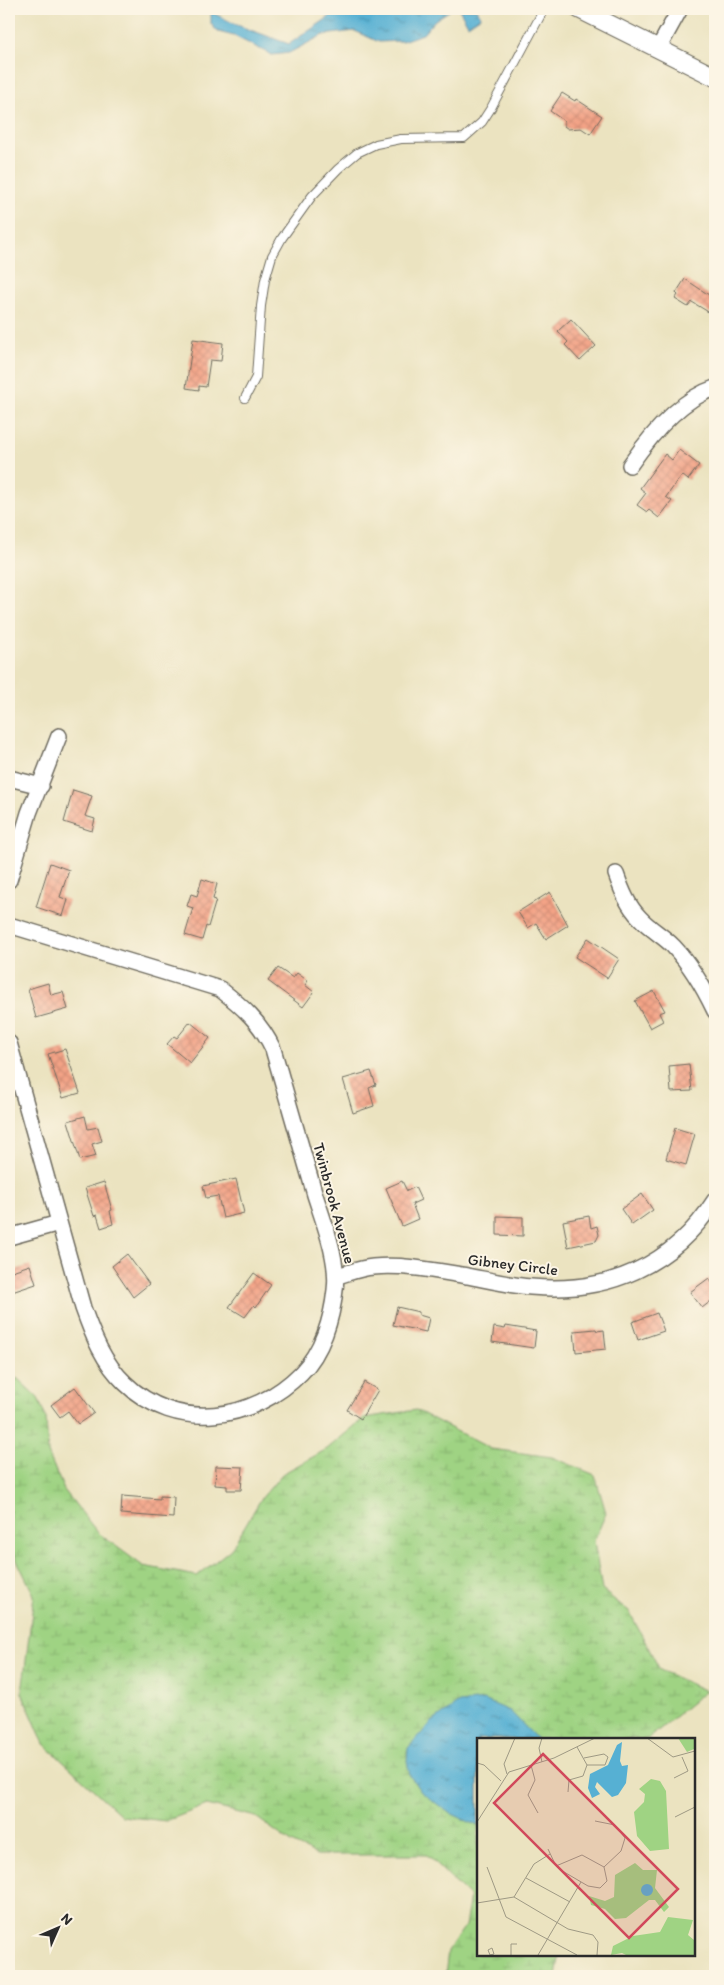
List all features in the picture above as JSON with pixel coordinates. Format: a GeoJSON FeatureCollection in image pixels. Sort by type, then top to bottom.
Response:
{"type":"FeatureCollection","features":[{"type":"Feature","properties":{"kind":"street"},"geometry":{"type":"LineString","coordinates":[[579,9],[715,77]]}},
{"type":"Feature","properties":{"kind":"street"},"geometry":{"type":"LineString","coordinates":[[658,49],[680,9]]}},
{"type":"Feature","properties":{"kind":"street"},"geometry":{"type":"LineString","coordinates":[[630,465],[656,430],[694,399],[715,388]]}},
{"type":"Feature","properties":{"kind":"street"},"geometry":{"type":"LineString","coordinates":[[9,880],[29,813],[59,736]]}},
{"type":"Feature","properties":{"kind":"street"},"geometry":{"type":"LineString","coordinates":[[9,778],[41,786]]}},
{"type":"Feature","properties":{"kind":"street"},"geometry":{"type":"LineString","coordinates":[[616,874],[622,893],[640,919],[673,946],[688,963],[704,988],[715,1011]]}},
{"type":"Feature","properties":{"kind":"street","name":"Twinbrook Avenue"},"geometry":{"type":"LineString","coordinates":[[9,926],[220,989],[244,1008],[265,1033],[273,1049],[327,1234],[337,1276],[328,1326],[312,1359],[301,1373],[273,1396],[258,1405],[223,1414],[188,1415],[154,1404],[139,1395],[125,1384],[104,1356],[95,1341],[83,1308],[9,1042]]}},
{"type":"Feature","properties":{"kind":"street","name":"Gibney Circle"},"geometry":{"type":"LineString","coordinates":[[337,1276],[371,1267],[392,1266],[414,1267],[530,1287],[582,1287],[610,1281],[638,1271],[663,1257],[685,1239],[704,1217],[715,1200]]}},
{"type":"Feature","properties":{"kind":"street"},"geometry":{"type":"LineString","coordinates":[[9,1237],[59,1223]]}},
{"type":"Feature","properties":{"kind":"lane"},"geometry":{"type":"LineString","coordinates":[[245,398],[256,377],[261,306],[265,280],[272,256],[282,238],[312,196],[338,169],[358,153],[376,144],[401,139],[464,138],[473,131],[482,122],[491,108],[544,9]]}},
{"type":"Feature","properties":{"kind":"green space"},"geometry":{"type":"Polygon","coordinates":[[[17,1378],[38,1398],[46,1418],[48,1453],[64,1490],[98,1533],[143,1566],[197,1576],[231,1549],[261,1499],[282,1474],[327,1449],[364,1418],[416,1410],[491,1449],[552,1457],[595,1475],[606,1513],[594,1541],[602,1590],[629,1611],[660,1670],[706,1691],[649,1738],[477,1738],[477,1955],[560,1955],[556,1976],[445,1976],[448,1951],[465,1926],[470,1897],[427,1855],[317,1855],[293,1844],[256,1817],[207,1805],[166,1821],[122,1816],[44,1744],[22,1693],[34,1595],[9,1544],[9,1382],[17,1378]]]}},
{"type":"Feature","properties":{"kind":"water"},"geometry":{"type":"Polygon","coordinates":[[[337,9],[452,9],[435,20],[423,34],[402,41],[379,42],[355,31],[323,35],[289,53],[272,55],[234,36],[218,32],[211,24],[211,12],[237,25],[289,44],[328,18],[337,9]]]}},
{"type":"Feature","properties":{"kind":"water"},"geometry":{"type":"Polygon","coordinates":[[[459,9],[476,9],[481,16],[468,25],[459,9]]]}},
{"type":"Feature","properties":{"kind":"water"},"geometry":{"type":"Polygon","coordinates":[[[484,1700],[510,1711],[536,1738],[477,1738],[477,1826],[448,1812],[421,1792],[410,1776],[407,1761],[408,1748],[433,1721],[459,1703],[484,1700]]]}},
{"type":"Feature","properties":{"kind":"building"},"geometry":{"type":"Polygon","coordinates":[[[562,93],[575,101],[576,99],[602,116],[590,134],[581,128],[568,129],[564,126],[564,121],[550,111],[562,93]]]}},
{"type":"Feature","properties":{"kind":"building"},"geometry":{"type":"Polygon","coordinates":[[[685,279],[715,299],[715,316],[692,302],[688,307],[675,299],[678,295],[676,293],[685,279]]]}},
{"type":"Feature","properties":{"kind":"building"},"geometry":{"type":"Polygon","coordinates":[[[571,319],[596,346],[580,361],[565,345],[568,342],[558,331],[571,319]]]}},
{"type":"Feature","properties":{"kind":"building"},"geometry":{"type":"Polygon","coordinates":[[[193,339],[223,343],[221,361],[210,360],[206,387],[199,386],[199,390],[186,388],[193,339]]]}},
{"type":"Feature","properties":{"kind":"building"},"geometry":{"type":"Polygon","coordinates":[[[679,450],[699,465],[688,480],[682,475],[666,497],[672,501],[659,518],[649,510],[647,512],[637,505],[646,493],[640,488],[665,454],[672,460],[679,450]]]}},
{"type":"Feature","properties":{"kind":"building"},"geometry":{"type":"Polygon","coordinates":[[[73,790],[92,796],[85,816],[95,819],[92,831],[64,822],[73,790]]]}},
{"type":"Feature","properties":{"kind":"building"},"geometry":{"type":"Polygon","coordinates":[[[50,863],[69,870],[60,897],[68,900],[63,916],[36,907],[50,863]]]}},
{"type":"Feature","properties":{"kind":"building"},"geometry":{"type":"Polygon","coordinates":[[[202,879],[217,884],[213,899],[216,900],[202,940],[185,935],[193,908],[187,906],[191,894],[197,896],[202,879]]]}},
{"type":"Feature","properties":{"kind":"building"},"geometry":{"type":"Polygon","coordinates":[[[550,892],[568,925],[546,939],[536,923],[528,928],[518,912],[550,892]]]}},
{"type":"Feature","properties":{"kind":"building"},"geometry":{"type":"Polygon","coordinates":[[[588,938],[619,959],[607,978],[575,957],[588,938]]]}},
{"type":"Feature","properties":{"kind":"building"},"geometry":{"type":"Polygon","coordinates":[[[278,968],[293,978],[297,973],[308,981],[305,985],[314,992],[303,1007],[268,981],[278,968]]]}},
{"type":"Feature","properties":{"kind":"building"},"geometry":{"type":"Polygon","coordinates":[[[48,983],[51,995],[63,992],[68,1009],[36,1018],[28,989],[48,983]]]}},
{"type":"Feature","properties":{"kind":"building"},"geometry":{"type":"Polygon","coordinates":[[[654,991],[665,1011],[659,1013],[663,1021],[650,1028],[635,1001],[654,991]]]}},
{"type":"Feature","properties":{"kind":"building"},"geometry":{"type":"Polygon","coordinates":[[[190,1022],[210,1038],[190,1063],[167,1044],[174,1036],[177,1038],[190,1022]]]}},
{"type":"Feature","properties":{"kind":"building"},"geometry":{"type":"Polygon","coordinates":[[[65,1049],[80,1093],[63,1098],[48,1054],[65,1049]]]}},
{"type":"Feature","properties":{"kind":"building"},"geometry":{"type":"Polygon","coordinates":[[[689,1064],[692,1091],[671,1092],[669,1066],[689,1064]]]}},
{"type":"Feature","properties":{"kind":"building"},"geometry":{"type":"Polygon","coordinates":[[[371,1071],[376,1085],[369,1088],[374,1106],[353,1113],[343,1079],[371,1071]]]}},
{"type":"Feature","properties":{"kind":"building"},"geometry":{"type":"Polygon","coordinates":[[[85,1116],[88,1129],[98,1127],[102,1141],[92,1144],[96,1156],[80,1160],[68,1121],[85,1116]]]}},
{"type":"Feature","properties":{"kind":"building"},"geometry":{"type":"Polygon","coordinates":[[[675,1128],[695,1134],[686,1165],[666,1159],[675,1128]]]}},
{"type":"Feature","properties":{"kind":"building"},"geometry":{"type":"Polygon","coordinates":[[[236,1179],[244,1213],[223,1218],[218,1196],[206,1198],[203,1186],[236,1179]]]}},
{"type":"Feature","properties":{"kind":"building"},"geometry":{"type":"Polygon","coordinates":[[[402,1181],[407,1191],[415,1187],[421,1200],[412,1204],[418,1219],[402,1226],[386,1188],[402,1181]]]}},
{"type":"Feature","properties":{"kind":"building"},"geometry":{"type":"Polygon","coordinates":[[[104,1182],[112,1210],[110,1211],[113,1224],[101,1228],[97,1215],[94,1216],[85,1188],[104,1182]]]}},
{"type":"Feature","properties":{"kind":"building"},"geometry":{"type":"Polygon","coordinates":[[[642,1194],[653,1210],[632,1225],[621,1209],[642,1194]]]}},
{"type":"Feature","properties":{"kind":"building"},"geometry":{"type":"Polygon","coordinates":[[[497,1216],[523,1217],[523,1236],[497,1235],[497,1216]]]}},
{"type":"Feature","properties":{"kind":"building"},"geometry":{"type":"Polygon","coordinates":[[[589,1216],[591,1228],[597,1226],[599,1235],[596,1241],[568,1247],[563,1221],[589,1216]]]}},
{"type":"Feature","properties":{"kind":"building"},"geometry":{"type":"Polygon","coordinates":[[[127,1254],[149,1284],[133,1297],[112,1266],[127,1254]]]}},
{"type":"Feature","properties":{"kind":"building"},"geometry":{"type":"Polygon","coordinates":[[[30,1265],[36,1284],[9,1293],[9,1272],[30,1265]]]}},
{"type":"Feature","properties":{"kind":"building"},"geometry":{"type":"Polygon","coordinates":[[[254,1273],[271,1285],[256,1307],[254,1305],[245,1317],[229,1307],[254,1273]]]}},
{"type":"Feature","properties":{"kind":"building"},"geometry":{"type":"Polygon","coordinates":[[[709,1278],[715,1287],[715,1298],[702,1308],[690,1292],[709,1278]]]}},
{"type":"Feature","properties":{"kind":"building"},"geometry":{"type":"Polygon","coordinates":[[[397,1307],[419,1312],[419,1315],[429,1318],[426,1332],[393,1325],[397,1307]]]}},
{"type":"Feature","properties":{"kind":"building"},"geometry":{"type":"Polygon","coordinates":[[[657,1313],[664,1331],[638,1340],[632,1322],[657,1313]]]}},
{"type":"Feature","properties":{"kind":"building"},"geometry":{"type":"Polygon","coordinates":[[[506,1326],[536,1331],[534,1348],[492,1342],[494,1327],[505,1329],[506,1326]]]}},
{"type":"Feature","properties":{"kind":"building"},"geometry":{"type":"Polygon","coordinates":[[[596,1329],[597,1331],[604,1330],[606,1349],[576,1352],[574,1331],[596,1329]]]}},
{"type":"Feature","properties":{"kind":"building"},"geometry":{"type":"Polygon","coordinates":[[[364,1382],[378,1390],[361,1419],[347,1410],[364,1382]]]}},
{"type":"Feature","properties":{"kind":"building"},"geometry":{"type":"Polygon","coordinates":[[[75,1387],[94,1413],[78,1424],[68,1411],[60,1417],[51,1405],[75,1387]]]}},
{"type":"Feature","properties":{"kind":"building"},"geometry":{"type":"Polygon","coordinates":[[[216,1466],[243,1467],[241,1490],[227,1490],[227,1486],[215,1485],[216,1466]]]}},
{"type":"Feature","properties":{"kind":"building"},"geometry":{"type":"Polygon","coordinates":[[[122,1496],[160,1499],[160,1496],[174,1497],[173,1518],[121,1514],[122,1496]]]}}]}
